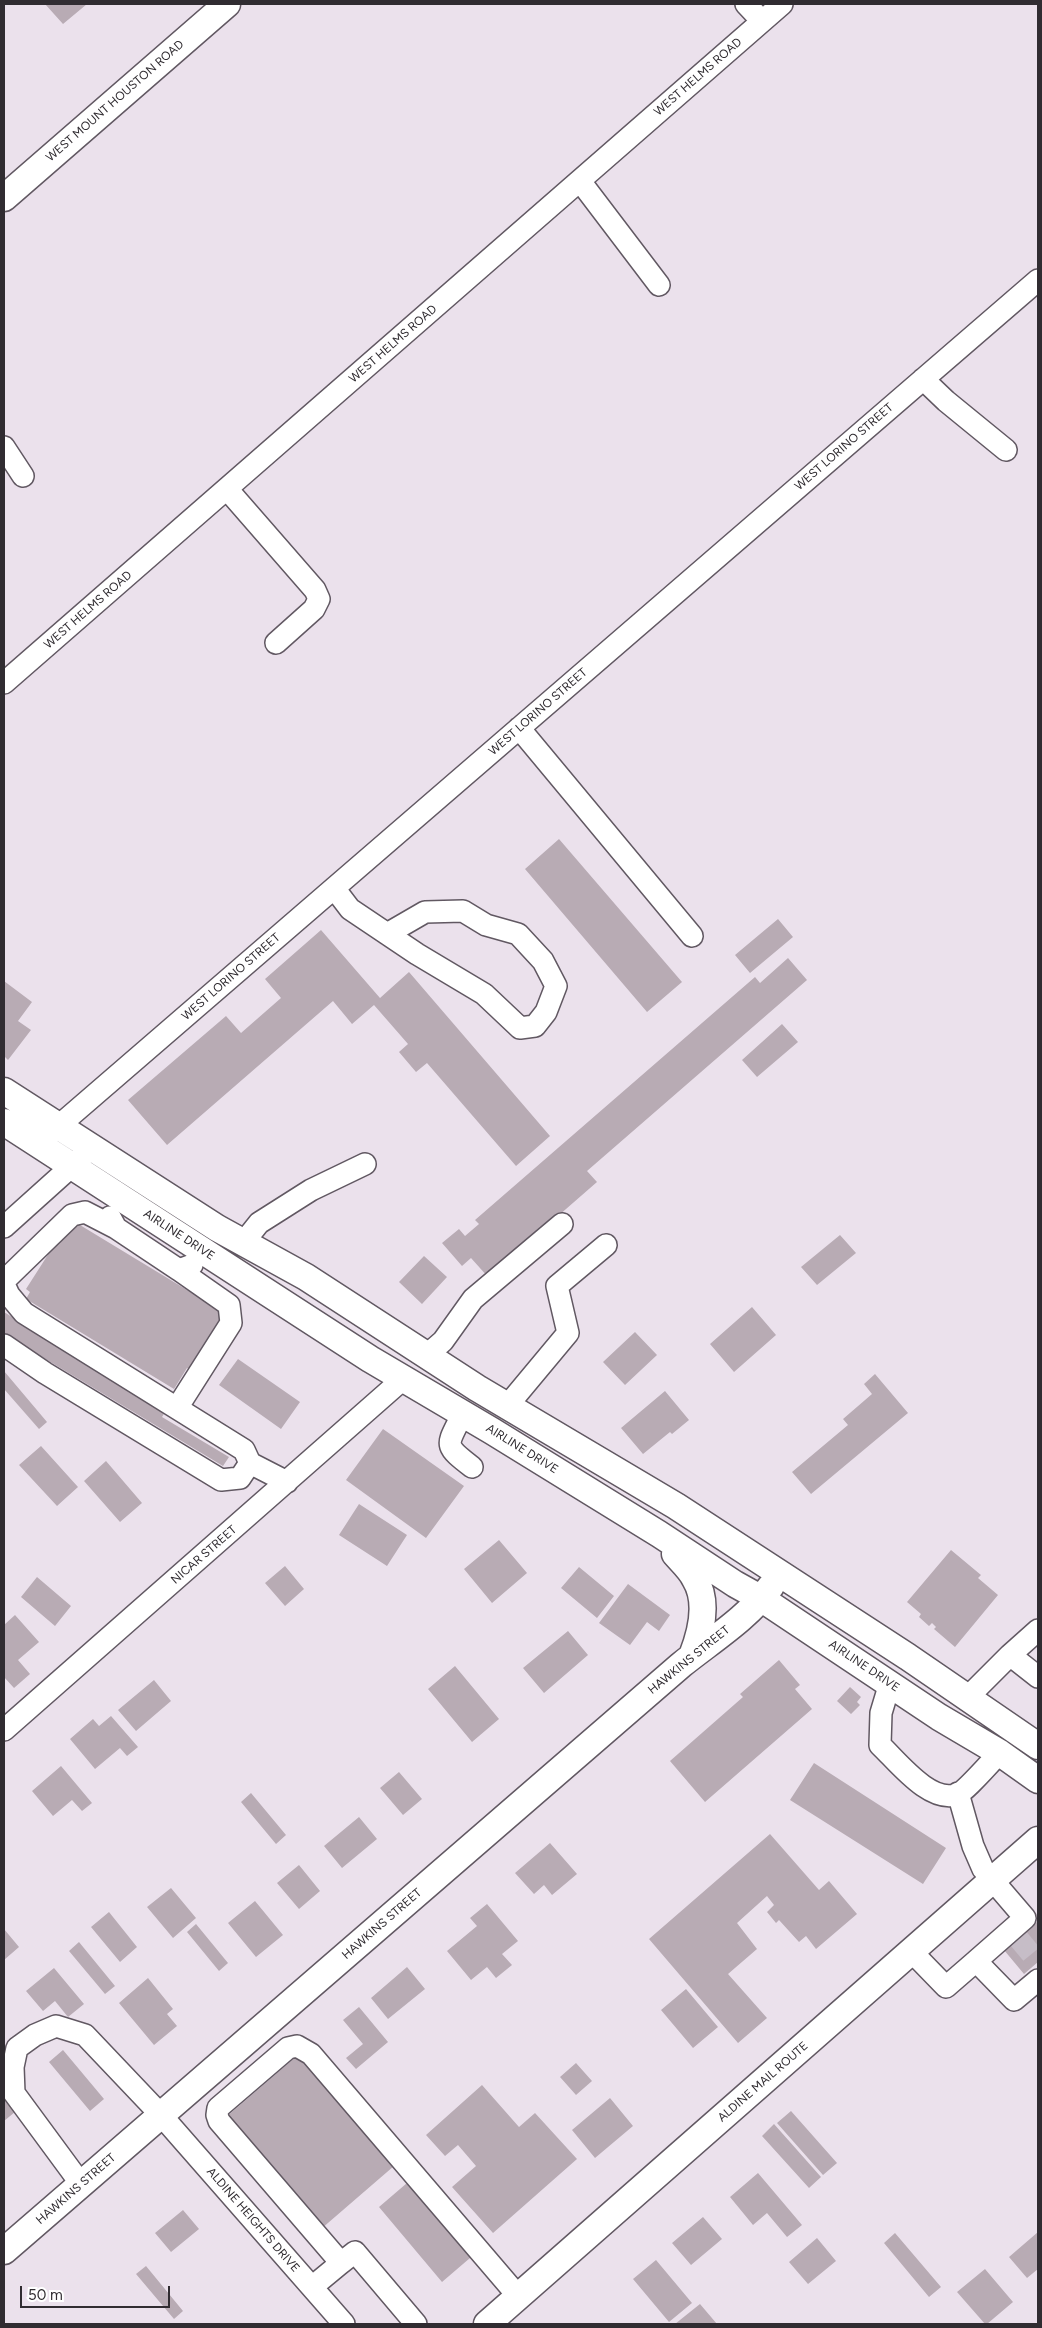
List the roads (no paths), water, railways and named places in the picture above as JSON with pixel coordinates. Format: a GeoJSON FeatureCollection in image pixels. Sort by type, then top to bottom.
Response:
{"type":"FeatureCollection","features":[{"type":"Feature","properties":{"kind":"main road","name":"WEST MOUNT HOUSTON ROAD"},"geometry":{"type":"LineString","coordinates":[[4,198],[227,4]]}},
{"type":"Feature","properties":{"kind":"main road"},"geometry":{"type":"LineString","coordinates":[[4,1091],[243,1244],[306,1277],[477,1388],[676,1506],[1038,1746]]}},
{"type":"Feature","properties":{"kind":"main road","name":"AIRLINE DRIVE"},"geometry":{"type":"LineString","coordinates":[[4,1122],[404,1379],[659,1534],[735,1584],[762,1598],[939,1718],[1000,1753],[1038,1780]]}},
{"type":"Feature","properties":{"kind":"main road"},"geometry":{"type":"LineString","coordinates":[[659,1534],[696,1579],[702,1607],[700,1636],[692,1656]]}},
{"type":"Feature","properties":{"kind":"main road","name":"HAWKINS STREET"},"geometry":{"type":"LineString","coordinates":[[4,2251],[692,1656],[762,1598],[779,1575]]}},
{"type":"Feature","properties":{"kind":"main road","name":"ALDINE MAIL ROUTE"},"geometry":{"type":"LineString","coordinates":[[487,2324],[1038,1840]]}},
{"type":"Feature","properties":{"kind":"street"},"geometry":{"type":"LineString","coordinates":[[746,4],[762,21]]}},
{"type":"Feature","properties":{"kind":"street","name":"WEST HELMS ROAD"},"geometry":{"type":"LineString","coordinates":[[4,684],[782,4]]}},
{"type":"Feature","properties":{"kind":"street"},"geometry":{"type":"LineString","coordinates":[[580,181],[659,285]]}},
{"type":"Feature","properties":{"kind":"street","name":"WEST LORINO STREET"},"geometry":{"type":"LineString","coordinates":[[37,1144],[1038,280]]}},
{"type":"Feature","properties":{"kind":"street"},"geometry":{"type":"LineString","coordinates":[[924,379],[946,401],[1006,450]]}},
{"type":"Feature","properties":{"kind":"street"},"geometry":{"type":"LineString","coordinates":[[4,447],[22,476]]}},
{"type":"Feature","properties":{"kind":"street"},"geometry":{"type":"LineString","coordinates":[[227,489],[315,590],[319,599],[314,609],[276,643]]}},
{"type":"Feature","properties":{"kind":"street"},"geometry":{"type":"LineString","coordinates":[[519,728],[692,936]]}},
{"type":"Feature","properties":{"kind":"street"},"geometry":{"type":"LineString","coordinates":[[334,888],[350,909],[387,934],[484,994],[520,1028],[535,1026],[546,1012],[556,986],[543,961],[518,934],[486,925],[463,910],[425,912],[387,934]]}},
{"type":"Feature","properties":{"kind":"street"},"geometry":{"type":"LineString","coordinates":[[4,1227],[73,1167],[92,1147]]}},
{"type":"Feature","properties":{"kind":"street"},"geometry":{"type":"LineString","coordinates":[[243,1244],[260,1223],[311,1190],[365,1164]]}},
{"type":"Feature","properties":{"kind":"street"},"geometry":{"type":"LineString","coordinates":[[116,1228],[109,1214],[118,1196]]}},
{"type":"Feature","properties":{"kind":"street"},"geometry":{"type":"LineString","coordinates":[[177,1408],[231,1322],[229,1305],[116,1228],[85,1212],[72,1215],[4,1282],[10,1295],[24,1313],[244,1450],[250,1463],[287,1482]]}},
{"type":"Feature","properties":{"kind":"street"},"geometry":{"type":"LineString","coordinates":[[427,1356],[443,1341],[473,1299],[562,1224]]}},
{"type":"Feature","properties":{"kind":"street"},"geometry":{"type":"LineString","coordinates":[[508,1405],[568,1333],[557,1286],[606,1245]]}},
{"type":"Feature","properties":{"kind":"street"},"geometry":{"type":"LineString","coordinates":[[179,1270],[191,1266],[203,1251]]}},
{"type":"Feature","properties":{"kind":"street"},"geometry":{"type":"LineString","coordinates":[[4,1346],[221,1480],[240,1478],[250,1463]]}},
{"type":"Feature","properties":{"kind":"street","name":"NICAR STREET"},"geometry":{"type":"LineString","coordinates":[[4,1730],[404,1379]]}},
{"type":"Feature","properties":{"kind":"street"},"geometry":{"type":"LineString","coordinates":[[462,1413],[450,1444],[451,1451],[472,1467]]}},
{"type":"Feature","properties":{"kind":"street"},"geometry":{"type":"LineString","coordinates":[[967,1698],[1038,1630]]}},
{"type":"Feature","properties":{"kind":"street"},"geometry":{"type":"LineString","coordinates":[[1010,1655],[1038,1677]]}},
{"type":"Feature","properties":{"kind":"street"},"geometry":{"type":"LineString","coordinates":[[890,1683],[882,1713],[880,1745],[924,1787],[939,1795],[958,1794],[1000,1753]]}},
{"type":"Feature","properties":{"kind":"street"},"geometry":{"type":"LineString","coordinates":[[958,1794],[973,1846],[982,1868],[991,1881],[1035,1912]]}},
{"type":"Feature","properties":{"kind":"street"},"geometry":{"type":"LineString","coordinates":[[1018,1938],[1035,1912]]}},
{"type":"Feature","properties":{"kind":"street"},"geometry":{"type":"LineString","coordinates":[[912,1951],[946,1987],[1035,1912]]}},
{"type":"Feature","properties":{"kind":"street"},"geometry":{"type":"LineString","coordinates":[[976,1961],[1014,2000],[1036,1985]]}},
{"type":"Feature","properties":{"kind":"street","name":"ALDINE HEIGHTS DRIVE"},"geometry":{"type":"LineString","coordinates":[[81,2184],[14,2093],[13,2067],[17,2048],[35,2035],[56,2026],[85,2035],[161,2115],[344,2324]]}},
{"type":"Feature","properties":{"kind":"street"},"geometry":{"type":"LineString","coordinates":[[341,2263],[219,2121],[216,2115],[218,2108],[288,2048],[297,2046],[311,2054],[518,2296]]}},
{"type":"Feature","properties":{"kind":"street"},"geometry":{"type":"LineString","coordinates":[[312,2287],[355,2252],[416,2324]]}},
{"type":"Feature","properties":{"kind":"tunnel"},"geometry":{"type":"LineString","coordinates":[[1018,1938],[1038,1962]]}}]}
